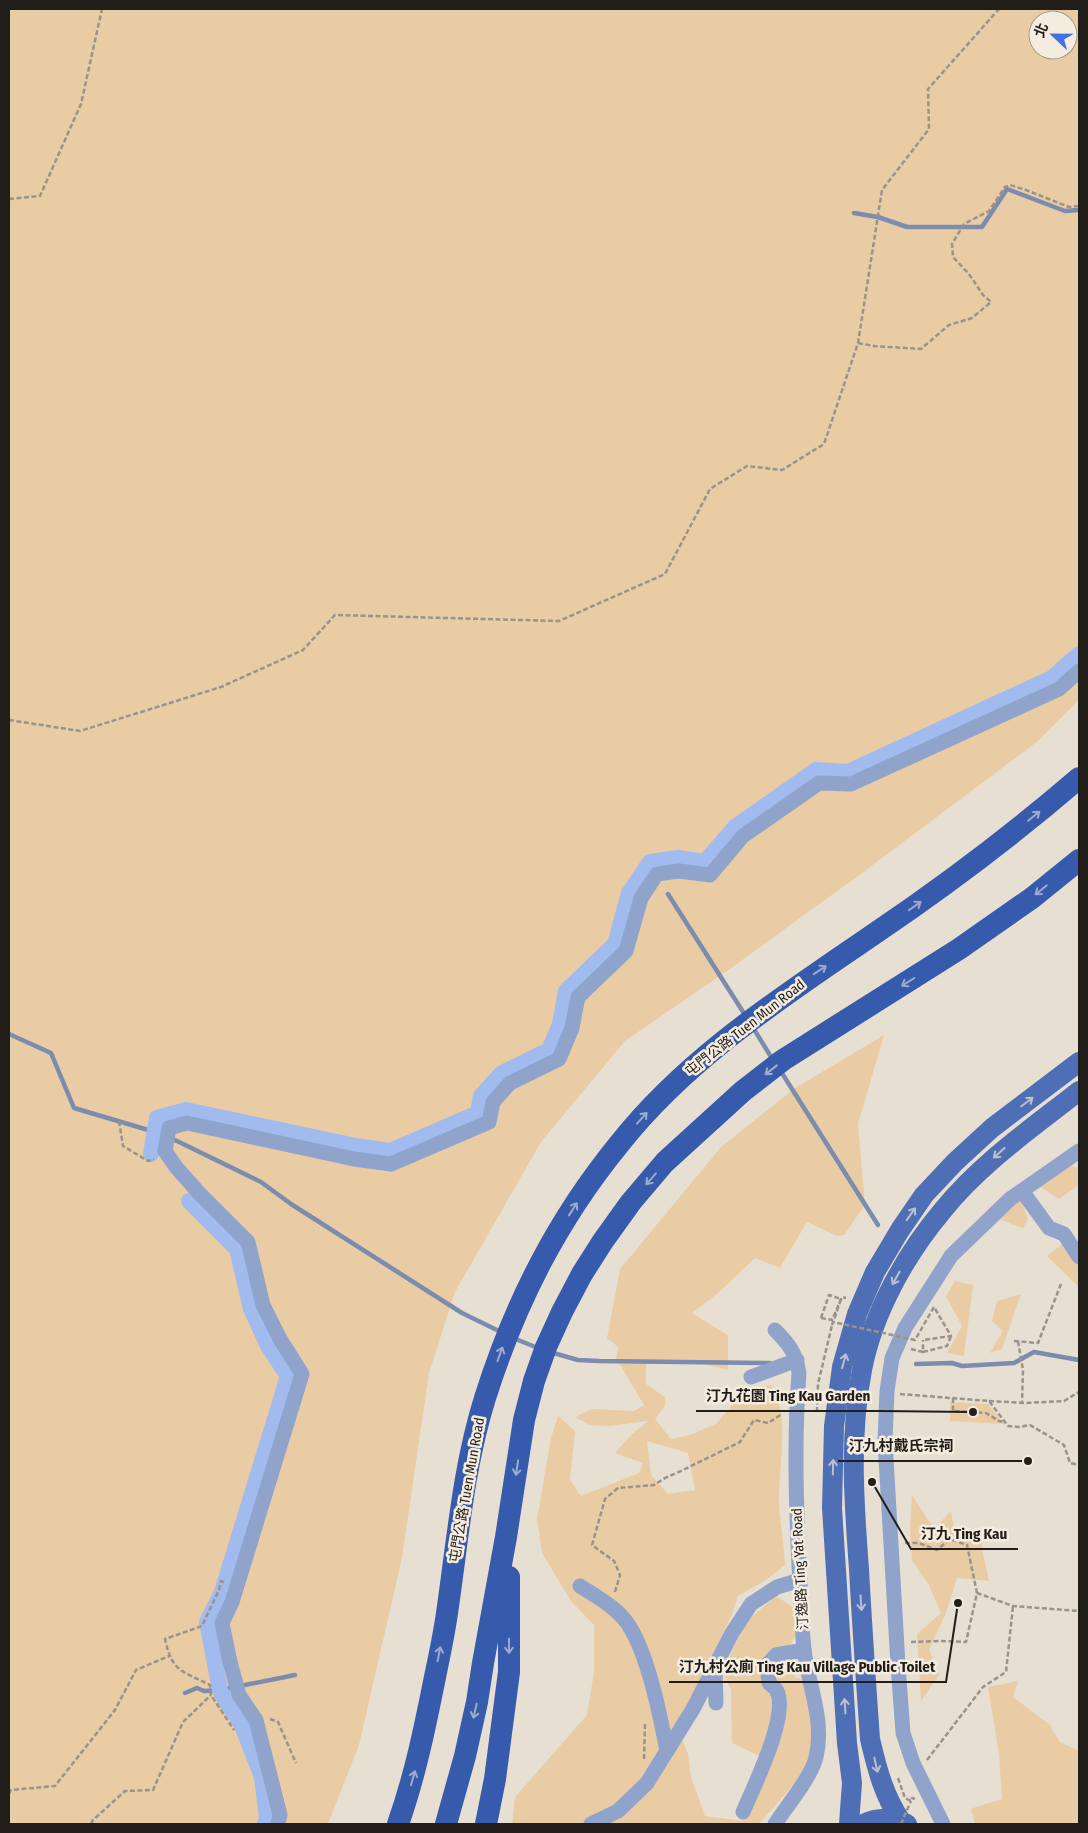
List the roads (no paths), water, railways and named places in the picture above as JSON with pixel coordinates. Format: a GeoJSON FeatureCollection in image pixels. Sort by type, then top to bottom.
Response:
{"type":"FeatureCollection","features":[{"type":"Feature","properties":{"kind":"highway","name":"屯門公路 Tuen Mun Road"},"geometry":{"type":"LineString","coordinates":[[398,1824],[420,1753],[427,1719],[448,1611],[462,1506],[474,1440],[484,1400],[520,1303],[539,1264],[585,1189],[621,1141],[647,1112],[686,1073],[729,1037],[781,997],[928,897],[996,846],[1079,778]]}},
{"type":"Feature","properties":{"kind":"highway"},"geometry":{"type":"LineString","coordinates":[[446,1824],[500,1618],[509,1575],[506,1537],[524,1420],[534,1381],[546,1347],[582,1274],[603,1241],[631,1202],[665,1162],[743,1091],[783,1060],[959,949],[1032,898],[1079,860]]}},
{"type":"Feature","properties":{"kind":"highway"},"geometry":{"type":"LineString","coordinates":[[486,1824],[495,1779],[509,1672],[500,1618]]}},
{"type":"Feature","properties":{"kind":"main road"},"geometry":{"type":"LineString","coordinates":[[850,1824],[852,1782],[847,1743],[832,1508],[834,1426],[842,1367],[857,1314],[875,1272],[924,1195],[955,1162],[992,1128],[1079,1062]]}},
{"type":"Feature","properties":{"kind":"main road"},"geometry":{"type":"LineString","coordinates":[[903,1823],[890,1805],[879,1778],[870,1739],[854,1492],[854,1433],[862,1369],[876,1323],[895,1280],[916,1244],[943,1209],[972,1178],[1006,1147],[1079,1091]]}},
{"type":"Feature","properties":{"kind":"main road"},"geometry":{"type":"LineString","coordinates":[[863,1824],[879,1818],[903,1823]]}},
{"type":"Feature","properties":{"kind":"street"},"geometry":{"type":"LineString","coordinates":[[278,1824],[280,1815],[256,1720],[239,1695],[222,1623],[232,1602],[302,1374],[280,1339],[263,1305],[248,1242],[172,1162],[165,1151],[169,1128],[186,1123],[354,1159],[391,1164],[489,1122],[493,1102],[510,1083],[558,1059],[572,1028],[578,997],[626,952],[640,898],[657,874],[678,871],[710,875],[743,836],[820,783],[851,784],[1059,689],[1079,671]]}},
{"type":"Feature","properties":{"kind":"street"},"geometry":{"type":"LineString","coordinates":[[943,1824],[913,1763],[903,1733],[885,1441],[887,1391],[892,1358],[905,1328],[942,1268],[964,1242],[1010,1199],[1079,1151]]}},
{"type":"Feature","properties":{"kind":"street"},"geometry":{"type":"LineString","coordinates":[[1022,1191],[1049,1228],[1064,1234],[1079,1257]]}},
{"type":"Feature","properties":{"kind":"street"},"geometry":{"type":"LineString","coordinates":[[751,1377],[797,1360],[788,1344],[774,1330]]}},
{"type":"Feature","properties":{"kind":"street","name":"汀逸路 Ting Yat Road"},"geometry":{"type":"LineString","coordinates":[[775,1824],[808,1775],[816,1758],[819,1735],[818,1714],[804,1650],[796,1499],[797,1360]]}},
{"type":"Feature","properties":{"kind":"street"},"geometry":{"type":"LineString","coordinates":[[592,1824],[618,1811],[647,1783],[693,1709],[732,1633],[751,1604],[777,1587],[800,1580]]}},
{"type":"Feature","properties":{"kind":"street"},"geometry":{"type":"LineString","coordinates":[[580,1586],[615,1610],[627,1622],[638,1640],[652,1685],[667,1752]]}},
{"type":"Feature","properties":{"kind":"street"},"geometry":{"type":"LineString","coordinates":[[743,1812],[777,1728],[780,1705],[777,1690],[769,1683],[767,1665],[776,1655],[804,1650]]}},
{"type":"Feature","properties":{"kind":"street"},"geometry":{"type":"LineString","coordinates":[[715,1667],[716,1703]]}},
{"type":"Feature","properties":{"kind":"waterway"},"geometry":{"type":"LineString","coordinates":[[854,213],[878,217],[907,227],[982,227],[1007,189],[1065,211],[1079,210]]}},
{"type":"Feature","properties":{"kind":"waterway"},"geometry":{"type":"LineString","coordinates":[[151,1154],[157,1118],[186,1110],[356,1146],[390,1151],[478,1113],[481,1096],[502,1073],[549,1050],[560,1024],[566,991],[615,944],[629,893],[650,862],[678,858],[705,862],[735,827],[816,770],[848,772],[1052,678],[1079,654]]}},
{"type":"Feature","properties":{"kind":"waterway"},"geometry":{"type":"LineString","coordinates":[[668,894],[745,1015]]}},
{"type":"Feature","properties":{"kind":"waterway"},"geometry":{"type":"LineString","coordinates":[[752,1026],[773,1060]]}},
{"type":"Feature","properties":{"kind":"waterway"},"geometry":{"type":"LineString","coordinates":[[9,1034],[51,1053],[74,1108],[155,1132],[261,1182],[291,1204],[462,1313],[501,1332]]}},
{"type":"Feature","properties":{"kind":"waterway"},"geometry":{"type":"LineString","coordinates":[[780,1070],[878,1225]]}},
{"type":"Feature","properties":{"kind":"waterway"},"geometry":{"type":"LineString","coordinates":[[189,1201],[237,1249],[251,1309],[268,1346],[288,1376],[222,1592],[207,1622],[220,1690],[241,1723],[262,1777],[267,1819],[265,1824]]}},
{"type":"Feature","properties":{"kind":"waterway"},"geometry":{"type":"LineString","coordinates":[[513,1338],[538,1348]]}},
{"type":"Feature","properties":{"kind":"waterway"},"geometry":{"type":"LineString","coordinates":[[550,1352],[578,1360],[770,1363]]}},
{"type":"Feature","properties":{"kind":"waterway"},"geometry":{"type":"LineString","coordinates":[[916,1364],[952,1363],[962,1366],[1014,1363],[1034,1352],[1079,1360]]}},
{"type":"Feature","properties":{"kind":"waterway"},"geometry":{"type":"LineString","coordinates":[[185,1693],[197,1688],[204,1691],[220,1690],[295,1675]]}},
{"type":"Feature","properties":{"kind":"place","name":"汀九花園 Ting Kau Garden"},"geometry":{"type":"Point","coordinates":[973,1412]}},
{"type":"Feature","properties":{"kind":"place","name":"汀九村戴氏宗祠"},"geometry":{"type":"Point","coordinates":[1028,1461]}},
{"type":"Feature","properties":{"kind":"place","name":"汀九 Ting Kau"},"geometry":{"type":"Point","coordinates":[872,1482]}},
{"type":"Feature","properties":{"kind":"place","name":"汀九村公廁 Ting Kau Village Public Toilet"},"geometry":{"type":"Point","coordinates":[958,1603]}}]}
